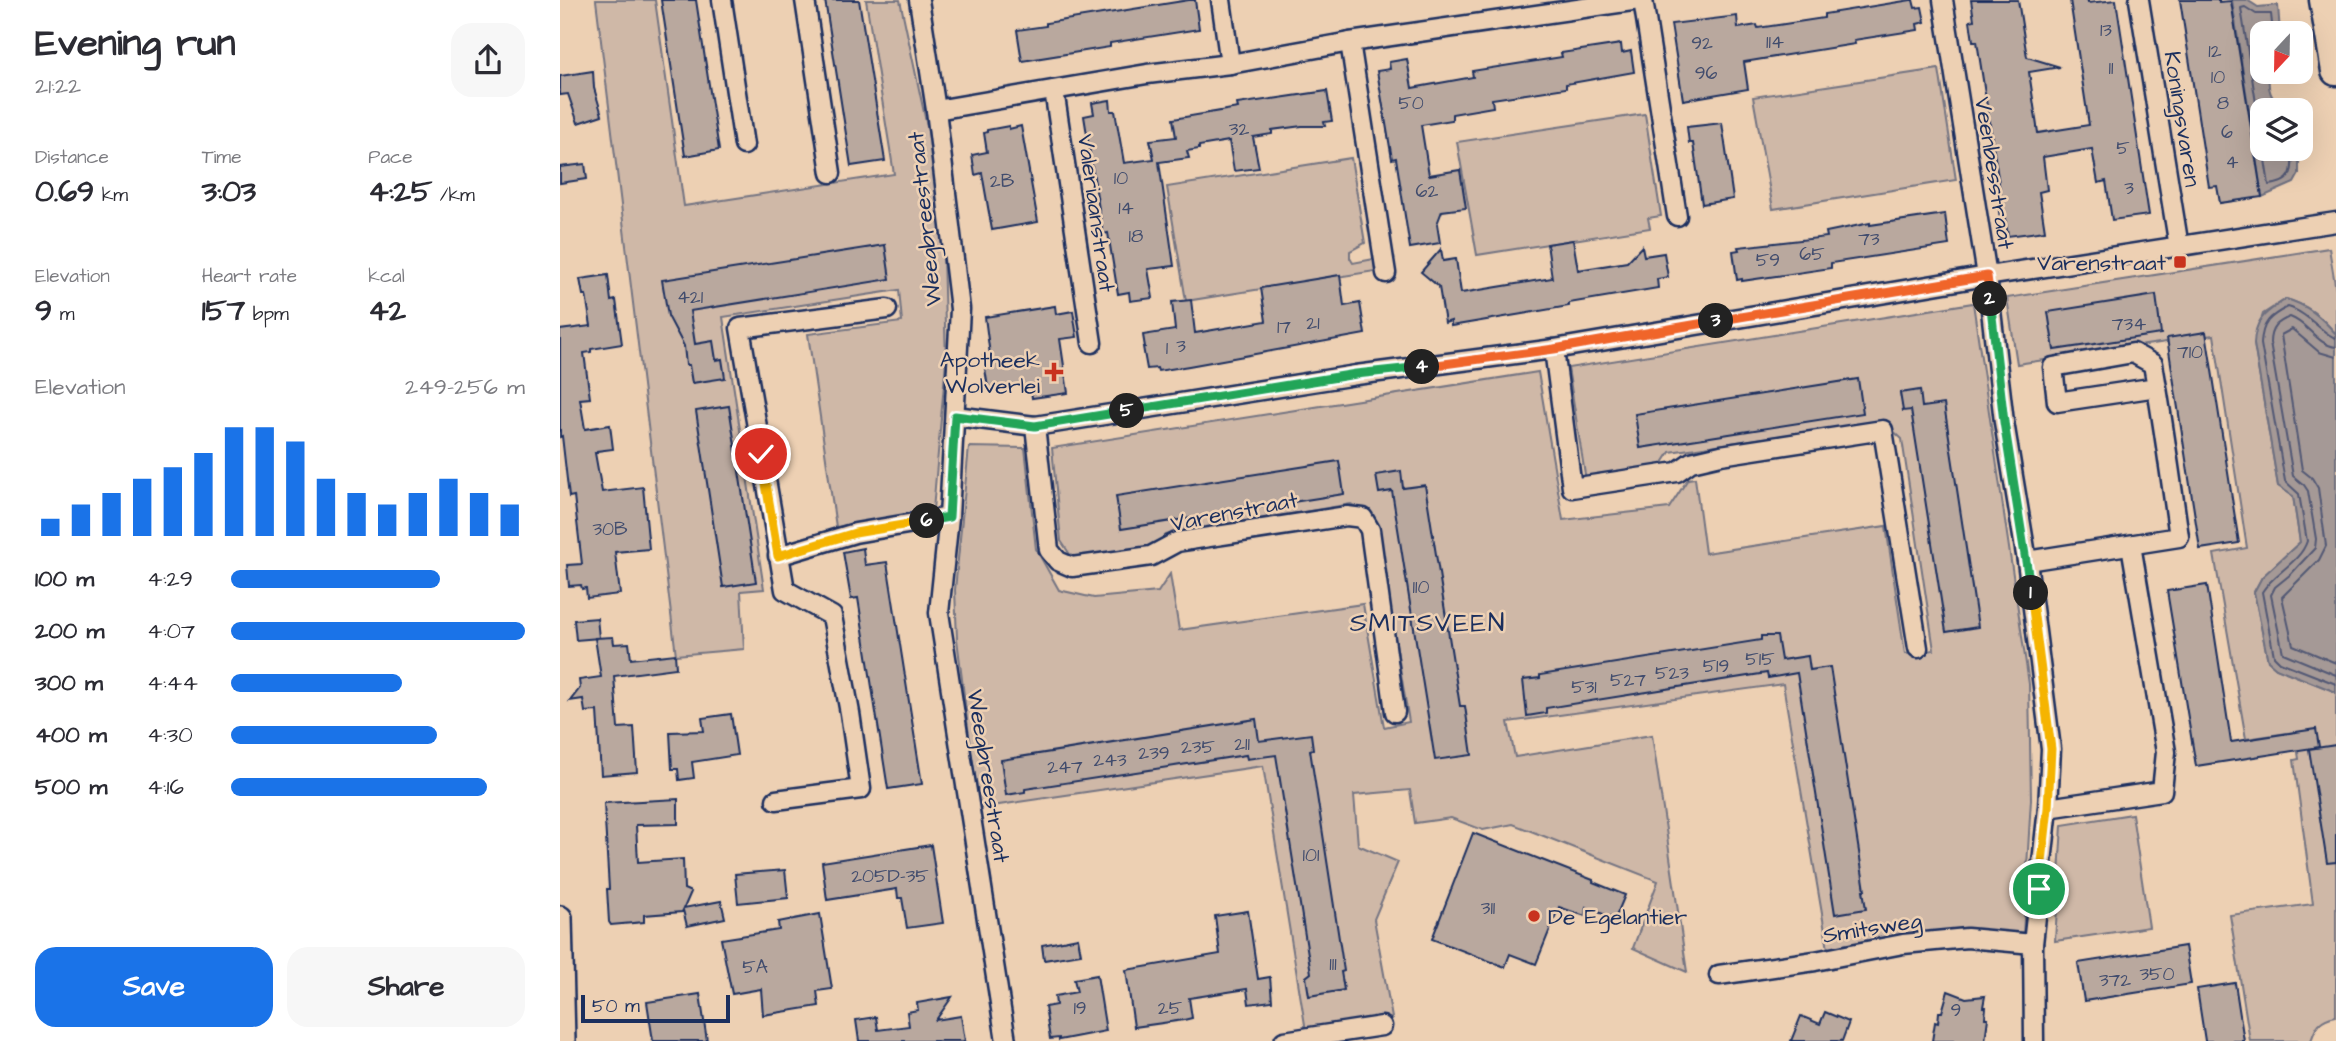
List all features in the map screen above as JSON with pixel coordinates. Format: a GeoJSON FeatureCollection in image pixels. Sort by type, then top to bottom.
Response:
{"type":"FeatureCollection","features":[{"type":"Feature","properties":{"kind":"main road"},"geometry":{"type":"LineString","coordinates":[[2324,0],[2336,71]]}},
{"type":"Feature","properties":{"kind":"street"},"geometry":{"type":"LineString","coordinates":[[722,0],[744,145]]}},
{"type":"Feature","properties":{"kind":"street"},"geometry":{"type":"LineString","coordinates":[[805,0],[831,173]]}},
{"type":"Feature","properties":{"kind":"street","name":"Weegbreestraat"},"geometry":{"type":"LineString","coordinates":[[919,0],[936,110],[960,309],[949,517],[939,613],[1006,1041]]}},
{"type":"Feature","properties":{"kind":"street"},"geometry":{"type":"LineString","coordinates":[[1221,0],[1230,64]]}},
{"type":"Feature","properties":{"kind":"street"},"geometry":{"type":"LineString","coordinates":[[936,110],[1147,74],[1230,64],[1522,9],[1641,0],[1677,216]]}},
{"type":"Feature","properties":{"kind":"street","name":"Veenbesstraat"},"geometry":{"type":"LineString","coordinates":[[1943,0],[1987,276],[2004,422],[2027,561],[2051,749],[2048,808],[2033,944],[2034,1041]]}},
{"type":"Feature","properties":{"kind":"street","name":"Koningsvaren"},"geometry":{"type":"LineString","coordinates":[[2139,0],[2179,247]]}},
{"type":"Feature","properties":{"kind":"street"},"geometry":{"type":"LineString","coordinates":[[1350,42],[1386,273]]}},
{"type":"Feature","properties":{"kind":"street","name":"Valeriaanstraat"},"geometry":{"type":"LineString","coordinates":[[1054,90],[1092,343]]}},
{"type":"Feature","properties":{"kind":"street"},"geometry":{"type":"LineString","coordinates":[[955,416],[1035,426],[1356,374],[1554,349],[1987,276],[2336,222]]}},
{"type":"Feature","properties":{"kind":"street","name":"Weegbreestraat"},"geometry":{"type":"LineString","coordinates":[[776,800],[861,789],[832,617],[785,590],[740,328],[887,309]]}},
{"type":"Feature","properties":{"kind":"street"},"geometry":{"type":"LineString","coordinates":[[1554,349],[1572,488],[1677,472],[1691,462],[1721,456],[1882,430],[1918,648]]}},
{"type":"Feature","properties":{"kind":"street"},"geometry":{"type":"LineString","coordinates":[[2027,561],[2179,537],[2157,387],[2153,364],[2133,353],[2053,367],[2057,402],[2157,387]]}},
{"type":"Feature","properties":{"kind":"street","name":"Varenstraat"},"geometry":{"type":"LineString","coordinates":[[1035,426],[1049,550],[1058,561],[1072,567],[1151,556],[1177,542],[1347,516],[1363,518],[1370,530],[1395,712]]}},
{"type":"Feature","properties":{"kind":"street"},"geometry":{"type":"LineString","coordinates":[[778,556],[855,533],[949,517]]}},
{"type":"Feature","properties":{"kind":"street"},"geometry":{"type":"LineString","coordinates":[[2048,808],[2162,791],[2166,752],[2131,545]]}},
{"type":"Feature","properties":{"kind":"street"},"geometry":{"type":"LineString","coordinates":[[560,918],[563,1041]]}},
{"type":"Feature","properties":{"kind":"street","name":"Smitsweg"},"geometry":{"type":"LineString","coordinates":[[1720,975],[1903,944],[1967,938],[2033,944]]}},
{"type":"Feature","properties":{"kind":"street"},"geometry":{"type":"LineString","coordinates":[[1284,1041],[1382,1026]]}},
{"type":"Feature","properties":{"kind":"shaded area"},"geometry":{"type":"Polygon","coordinates":[[[596,0],[655,0],[684,206],[894,174],[866,0],[900,0],[936,169],[943,255],[946,361],[933,510],[836,527],[808,334],[902,322],[899,290],[723,317],[764,589],[741,591],[744,649],[676,655],[596,0]]]}},
{"type":"Feature","properties":{"kind":"shaded area"},"geometry":{"type":"Polygon","coordinates":[[[1939,69],[1956,180],[1773,209],[1753,97],[1939,69]]]}},
{"type":"Feature","properties":{"kind":"shaded area"},"geometry":{"type":"Polygon","coordinates":[[[1645,114],[1661,216],[1648,218],[1650,228],[1477,255],[1457,142],[1645,114]]]}},
{"type":"Feature","properties":{"kind":"shaded area"},"geometry":{"type":"Polygon","coordinates":[[[1351,158],[1365,243],[1350,251],[1350,258],[1353,263],[1374,259],[1375,271],[1186,301],[1167,187],[1351,158]]]}},
{"type":"Feature","properties":{"kind":"shaded area"},"geometry":{"type":"Polygon","coordinates":[[[2329,248],[2336,290],[2336,334],[2314,312],[2286,299],[2263,314],[2254,344],[2278,486],[2293,496],[2300,542],[2262,577],[2254,592],[2268,661],[2276,668],[2336,692],[2336,1016],[2319,1024],[2311,1041],[2250,1041],[2230,915],[2313,904],[2294,760],[2299,759],[2295,732],[2246,739],[2214,554],[2247,548],[2214,335],[2017,364],[2007,298],[2329,248]]]}},
{"type":"Feature","properties":{"kind":"shaded area"},"geometry":{"type":"Polygon","coordinates":[[[1973,303],[2029,684],[2031,799],[2023,935],[1968,928],[1828,949],[1783,684],[1508,722],[1515,757],[1652,735],[1687,972],[1633,948],[1658,881],[1513,824],[1483,830],[1451,818],[1415,823],[1410,790],[1354,795],[1358,845],[1398,862],[1374,919],[1392,1018],[1306,1031],[1263,766],[978,808],[957,639],[955,590],[969,447],[1025,448],[1036,549],[1059,590],[1094,598],[1158,592],[1170,574],[1179,630],[1363,604],[1384,727],[1409,722],[1376,522],[1366,512],[1351,504],[1166,535],[1156,546],[1138,552],[1073,559],[1061,541],[1052,448],[1538,372],[1563,520],[1669,508],[1688,479],[1695,478],[1705,553],[1886,526],[1905,654],[1934,650],[1902,439],[1889,427],[1873,422],[1670,452],[1652,480],[1587,487],[1568,368],[1973,303]]]}},
{"type":"Feature","properties":{"kind":"shaded area"},"geometry":{"type":"Polygon","coordinates":[[[2132,814],[2149,927],[2055,941],[2062,825],[2132,814]]]}},
{"type":"Feature","properties":{"kind":"water"},"geometry":{"type":"Polygon","coordinates":[[[2232,0],[2247,0],[2258,7],[2278,5],[2279,21],[2250,21],[2250,84],[2269,84],[2273,98],[2250,98],[2250,118],[2232,0]]]}},
{"type":"Feature","properties":{"kind":"water"},"geometry":{"type":"Polygon","coordinates":[[[2257,161],[2299,161],[2299,174],[2294,183],[2262,197],[2257,161]]]}},
{"type":"Feature","properties":{"kind":"water"},"geometry":{"type":"Polygon","coordinates":[[[2286,299],[2314,312],[2336,334],[2336,692],[2276,668],[2268,661],[2254,592],[2262,577],[2300,542],[2293,496],[2278,486],[2254,344],[2259,322],[2267,312],[2286,299]]]}},
{"type":"Feature","properties":{"kind":"building"},"geometry":{"type":"Polygon","coordinates":[[[661,0],[696,0],[719,150],[685,156],[661,0]]]}},
{"type":"Feature","properties":{"kind":"building"},"geometry":{"type":"Polygon","coordinates":[[[825,0],[859,0],[885,161],[851,166],[825,0]]]}},
{"type":"Feature","properties":{"kind":"building"},"geometry":{"type":"Polygon","coordinates":[[[1195,0],[1199,29],[1022,61],[1017,30],[1195,0]]]}},
{"type":"Feature","properties":{"kind":"building"},"geometry":{"type":"Polygon","coordinates":[[[1913,0],[1915,8],[1922,7],[1925,22],[1917,24],[1918,30],[1854,40],[1855,44],[1744,62],[1748,89],[1683,100],[1671,24],[1737,16],[1738,28],[1757,25],[1758,28],[1913,0]]]}},
{"type":"Feature","properties":{"kind":"building"},"geometry":{"type":"Polygon","coordinates":[[[1971,0],[2018,0],[2027,57],[2060,67],[2029,72],[2038,133],[2089,125],[2070,0],[2088,0],[2088,3],[2116,0],[2149,215],[2112,220],[2106,181],[2098,183],[2092,149],[2043,157],[2047,190],[2039,192],[2045,231],[2008,236],[2005,217],[2000,218],[1997,197],[2001,197],[1977,41],[1973,41],[1970,21],[1974,20],[1971,0]]]}},
{"type":"Feature","properties":{"kind":"building"},"geometry":{"type":"Polygon","coordinates":[[[2180,0],[2231,1],[2250,121],[2250,161],[2256,161],[2262,197],[2220,203],[2217,186],[2209,187],[2180,0]]]}},
{"type":"Feature","properties":{"kind":"building"},"geometry":{"type":"Polygon","coordinates":[[[1621,44],[1622,53],[1631,51],[1634,72],[1566,84],[1566,88],[1492,99],[1493,107],[1452,114],[1452,120],[1421,125],[1429,175],[1460,170],[1466,208],[1442,211],[1437,224],[1440,243],[1410,248],[1396,158],[1392,159],[1377,71],[1390,69],[1389,62],[1407,59],[1412,88],[1473,77],[1472,71],[1562,57],[1561,53],[1621,44]]]}},
{"type":"Feature","properties":{"kind":"building"},"geometry":{"type":"Polygon","coordinates":[[[593,71],[594,88],[602,115],[578,123],[568,94],[560,95],[560,76],[593,71]]]}},
{"type":"Feature","properties":{"kind":"building"},"geometry":{"type":"Polygon","coordinates":[[[1327,91],[1332,121],[1324,122],[1325,126],[1272,130],[1272,134],[1253,137],[1259,168],[1234,171],[1229,141],[1187,151],[1189,158],[1159,162],[1174,266],[1148,269],[1153,298],[1130,301],[1129,292],[1118,294],[1108,233],[1103,234],[1084,116],[1094,114],[1092,103],[1110,100],[1111,111],[1115,111],[1124,163],[1154,159],[1150,140],[1176,137],[1173,119],[1238,108],[1237,104],[1327,91]]]}},
{"type":"Feature","properties":{"kind":"building"},"geometry":{"type":"Polygon","coordinates":[[[1722,123],[1733,199],[1702,204],[1693,143],[1689,143],[1687,127],[1722,123]]]}},
{"type":"Feature","properties":{"kind":"building"},"geometry":{"type":"Polygon","coordinates":[[[1009,126],[1009,129],[1021,126],[1038,222],[992,230],[982,173],[975,175],[972,155],[987,152],[984,133],[987,130],[1009,126]]]}},
{"type":"Feature","properties":{"kind":"building"},"geometry":{"type":"Polygon","coordinates":[[[585,164],[587,179],[560,183],[560,167],[585,164]]]}},
{"type":"Feature","properties":{"kind":"building"},"geometry":{"type":"Polygon","coordinates":[[[1945,214],[1949,245],[1831,263],[1831,268],[1737,280],[1733,251],[1739,250],[1738,247],[1827,237],[1826,232],[1870,223],[1945,214]]]}},
{"type":"Feature","properties":{"kind":"building"},"geometry":{"type":"Polygon","coordinates":[[[1573,240],[1578,270],[1627,262],[1642,246],[1644,256],[1664,253],[1668,277],[1657,279],[1658,288],[1451,326],[1451,321],[1445,323],[1439,287],[1421,272],[1441,249],[1443,261],[1456,259],[1461,293],[1552,278],[1547,244],[1573,240]]]}},
{"type":"Feature","properties":{"kind":"building"},"geometry":{"type":"Polygon","coordinates":[[[885,245],[890,279],[690,311],[695,344],[713,341],[716,360],[722,359],[725,378],[692,383],[684,346],[668,316],[662,280],[885,245]]]}},
{"type":"Feature","properties":{"kind":"building"},"geometry":{"type":"Polygon","coordinates":[[[608,275],[611,301],[616,300],[622,344],[591,349],[591,352],[584,353],[590,398],[580,399],[585,429],[610,425],[613,449],[595,453],[602,492],[643,487],[649,549],[615,552],[620,594],[587,598],[586,588],[582,589],[581,585],[569,586],[567,565],[582,564],[574,496],[569,497],[562,436],[560,437],[560,330],[591,326],[586,295],[583,295],[580,279],[608,275]]]}},
{"type":"Feature","properties":{"kind":"building"},"geometry":{"type":"Polygon","coordinates":[[[1340,275],[1344,306],[1360,303],[1365,334],[1158,371],[1157,368],[1147,369],[1143,335],[1175,330],[1172,302],[1191,300],[1195,333],[1266,321],[1261,288],[1340,275]]]}},
{"type":"Feature","properties":{"kind":"building"},"geometry":{"type":"Polygon","coordinates":[[[2156,295],[2161,334],[2054,350],[2048,312],[2156,295]]]}},
{"type":"Feature","properties":{"kind":"building"},"geometry":{"type":"Polygon","coordinates":[[[1055,306],[1056,314],[1073,311],[1077,337],[1060,339],[1068,393],[1032,398],[1030,385],[988,388],[983,356],[990,355],[985,317],[1055,306]]]}},
{"type":"Feature","properties":{"kind":"building"},"geometry":{"type":"Polygon","coordinates":[[[2206,332],[2239,543],[2200,549],[2167,338],[2206,332]]]}},
{"type":"Feature","properties":{"kind":"building"},"geometry":{"type":"Polygon","coordinates":[[[1858,379],[1863,413],[1640,448],[1635,414],[1858,379]]]}},
{"type":"Feature","properties":{"kind":"building"},"geometry":{"type":"Polygon","coordinates":[[[1920,390],[1922,407],[1944,404],[1978,627],[1946,632],[1911,410],[1903,411],[1900,393],[1920,390]]]}},
{"type":"Feature","properties":{"kind":"building"},"geometry":{"type":"Polygon","coordinates":[[[729,406],[756,582],[723,587],[696,411],[729,406]]]}},
{"type":"Feature","properties":{"kind":"building"},"geometry":{"type":"Polygon","coordinates":[[[1339,461],[1344,494],[1121,529],[1116,496],[1339,461]]]}},
{"type":"Feature","properties":{"kind":"building"},"geometry":{"type":"Polygon","coordinates":[[[1401,471],[1403,488],[1425,485],[1460,706],[1465,706],[1472,755],[1435,760],[1392,491],[1379,493],[1376,475],[1401,471]]]}},
{"type":"Feature","properties":{"kind":"building"},"geometry":{"type":"Polygon","coordinates":[[[863,548],[865,565],[887,562],[922,784],[888,789],[858,598],[851,599],[843,552],[863,548]]]}},
{"type":"Feature","properties":{"kind":"building"},"geometry":{"type":"Polygon","coordinates":[[[2207,585],[2231,742],[2316,729],[2319,747],[2196,766],[2167,591],[2207,585]]]}},
{"type":"Feature","properties":{"kind":"building"},"geometry":{"type":"Polygon","coordinates":[[[597,618],[599,638],[576,640],[574,620],[597,618]]]}},
{"type":"Feature","properties":{"kind":"building"},"geometry":{"type":"Polygon","coordinates":[[[1761,636],[1777,636],[1781,660],[1808,656],[1810,670],[1830,667],[1866,909],[1835,914],[1797,673],[1768,678],[1767,673],[1546,708],[1546,713],[1527,716],[1523,680],[1540,678],[1540,675],[1761,640],[1761,636]]]}},
{"type":"Feature","properties":{"kind":"building"},"geometry":{"type":"Polygon","coordinates":[[[613,637],[614,644],[629,643],[631,659],[675,654],[676,668],[614,676],[618,728],[634,727],[637,772],[601,775],[597,711],[585,712],[583,699],[570,701],[580,688],[579,680],[601,677],[595,638],[613,637]]]}},
{"type":"Feature","properties":{"kind":"building"},"geometry":{"type":"Polygon","coordinates":[[[731,714],[737,755],[692,762],[694,778],[679,780],[678,769],[672,769],[670,732],[704,731],[702,718],[731,714]]]}},
{"type":"Feature","properties":{"kind":"building"},"geometry":{"type":"Polygon","coordinates":[[[1256,719],[1259,741],[1311,734],[1313,749],[1310,750],[1344,971],[1341,972],[1344,990],[1309,996],[1306,977],[1311,973],[1276,755],[1247,759],[1246,755],[1025,789],[1025,792],[1006,795],[1001,760],[1256,719]]]}},
{"type":"Feature","properties":{"kind":"building"},"geometry":{"type":"Polygon","coordinates":[[[2336,745],[2336,862],[2327,863],[2309,749],[2336,745]]]}},
{"type":"Feature","properties":{"kind":"building"},"geometry":{"type":"Polygon","coordinates":[[[678,799],[678,824],[636,825],[638,862],[683,859],[684,889],[691,892],[684,908],[721,901],[725,918],[687,926],[683,910],[644,915],[644,922],[611,925],[604,803],[678,799]]]}},
{"type":"Feature","properties":{"kind":"building"},"geometry":{"type":"Polygon","coordinates":[[[1473,833],[1625,895],[1615,919],[1586,907],[1585,916],[1559,907],[1536,964],[1510,954],[1505,967],[1432,939],[1473,833]]]}},
{"type":"Feature","properties":{"kind":"building"},"geometry":{"type":"Polygon","coordinates":[[[931,845],[943,923],[907,928],[902,898],[898,898],[897,889],[827,900],[822,862],[931,845]]]}},
{"type":"Feature","properties":{"kind":"building"},"geometry":{"type":"Polygon","coordinates":[[[785,870],[788,898],[738,903],[735,874],[785,870]]]}},
{"type":"Feature","properties":{"kind":"building"},"geometry":{"type":"Polygon","coordinates":[[[1248,911],[1258,979],[1270,977],[1272,1001],[1249,1004],[1247,989],[1189,998],[1192,1018],[1134,1027],[1126,970],[1220,954],[1215,916],[1248,911]]]}},
{"type":"Feature","properties":{"kind":"building"},"geometry":{"type":"Polygon","coordinates":[[[820,914],[832,989],[817,991],[819,1006],[763,1015],[761,989],[732,994],[721,939],[779,930],[778,922],[820,914]]]}},
{"type":"Feature","properties":{"kind":"building"},"geometry":{"type":"Polygon","coordinates":[[[1078,938],[1081,954],[1044,960],[1042,945],[1078,938]]]}},
{"type":"Feature","properties":{"kind":"building"},"geometry":{"type":"Polygon","coordinates":[[[2185,946],[2191,984],[2084,1001],[2078,963],[2185,946]]]}},
{"type":"Feature","properties":{"kind":"building"},"geometry":{"type":"Polygon","coordinates":[[[1097,975],[1106,1031],[1059,1040],[1050,1039],[1045,1007],[1056,1005],[1055,996],[1077,992],[1074,979],[1097,975]]]}},
{"type":"Feature","properties":{"kind":"building"},"geometry":{"type":"Polygon","coordinates":[[[2235,983],[2244,1041],[2205,1041],[2197,989],[2235,983]]]}},
{"type":"Feature","properties":{"kind":"building"},"geometry":{"type":"Polygon","coordinates":[[[1948,991],[1966,998],[1985,996],[1983,1007],[1986,1007],[1985,1018],[1988,1018],[1985,1041],[1932,1041],[1935,1022],[1938,1023],[1939,1012],[1942,1012],[1948,991]]]}},
{"type":"Feature","properties":{"kind":"building"},"geometry":{"type":"Polygon","coordinates":[[[700,994],[707,1041],[653,1041],[647,1002],[700,994]]]}},
{"type":"Feature","properties":{"kind":"building"},"geometry":{"type":"Polygon","coordinates":[[[952,997],[936,1020],[961,1016],[965,1041],[859,1041],[856,1020],[876,1017],[878,1030],[909,1026],[907,1012],[918,1010],[917,1003],[952,997]]]}},
{"type":"Feature","properties":{"kind":"building"},"geometry":{"type":"Polygon","coordinates":[[[1825,1012],[1849,1022],[1842,1041],[1791,1041],[1801,1016],[1820,1024],[1825,1012]]]}},
{"type":"Feature","properties":{"kind":"place","name":"Varenstraat"},"geometry":{"type":"Point","coordinates":[2180,262]}},
{"type":"Feature","properties":{"kind":"place","name":"Apotheek Wolverlei"},"geometry":{"type":"Point","coordinates":[1054,372]}},
{"type":"Feature","properties":{"kind":"place","name":"De Egelantier"},"geometry":{"type":"Point","coordinates":[1534,916]}},
{"type":"Feature","properties":{"kind":"district","name":"SMITSVEEN"},"geometry":{"type":"Point","coordinates":[1428,622]}},
{"type":"Feature","properties":{"kind":"route"},"geometry":{"type":"LineString","coordinates":[[761,454],[778,556],[855,533],[949,517],[955,416],[1035,426],[1356,374],[1554,349],[1987,276],[2004,422],[2027,561],[2051,749],[2039,889]]}}]}
